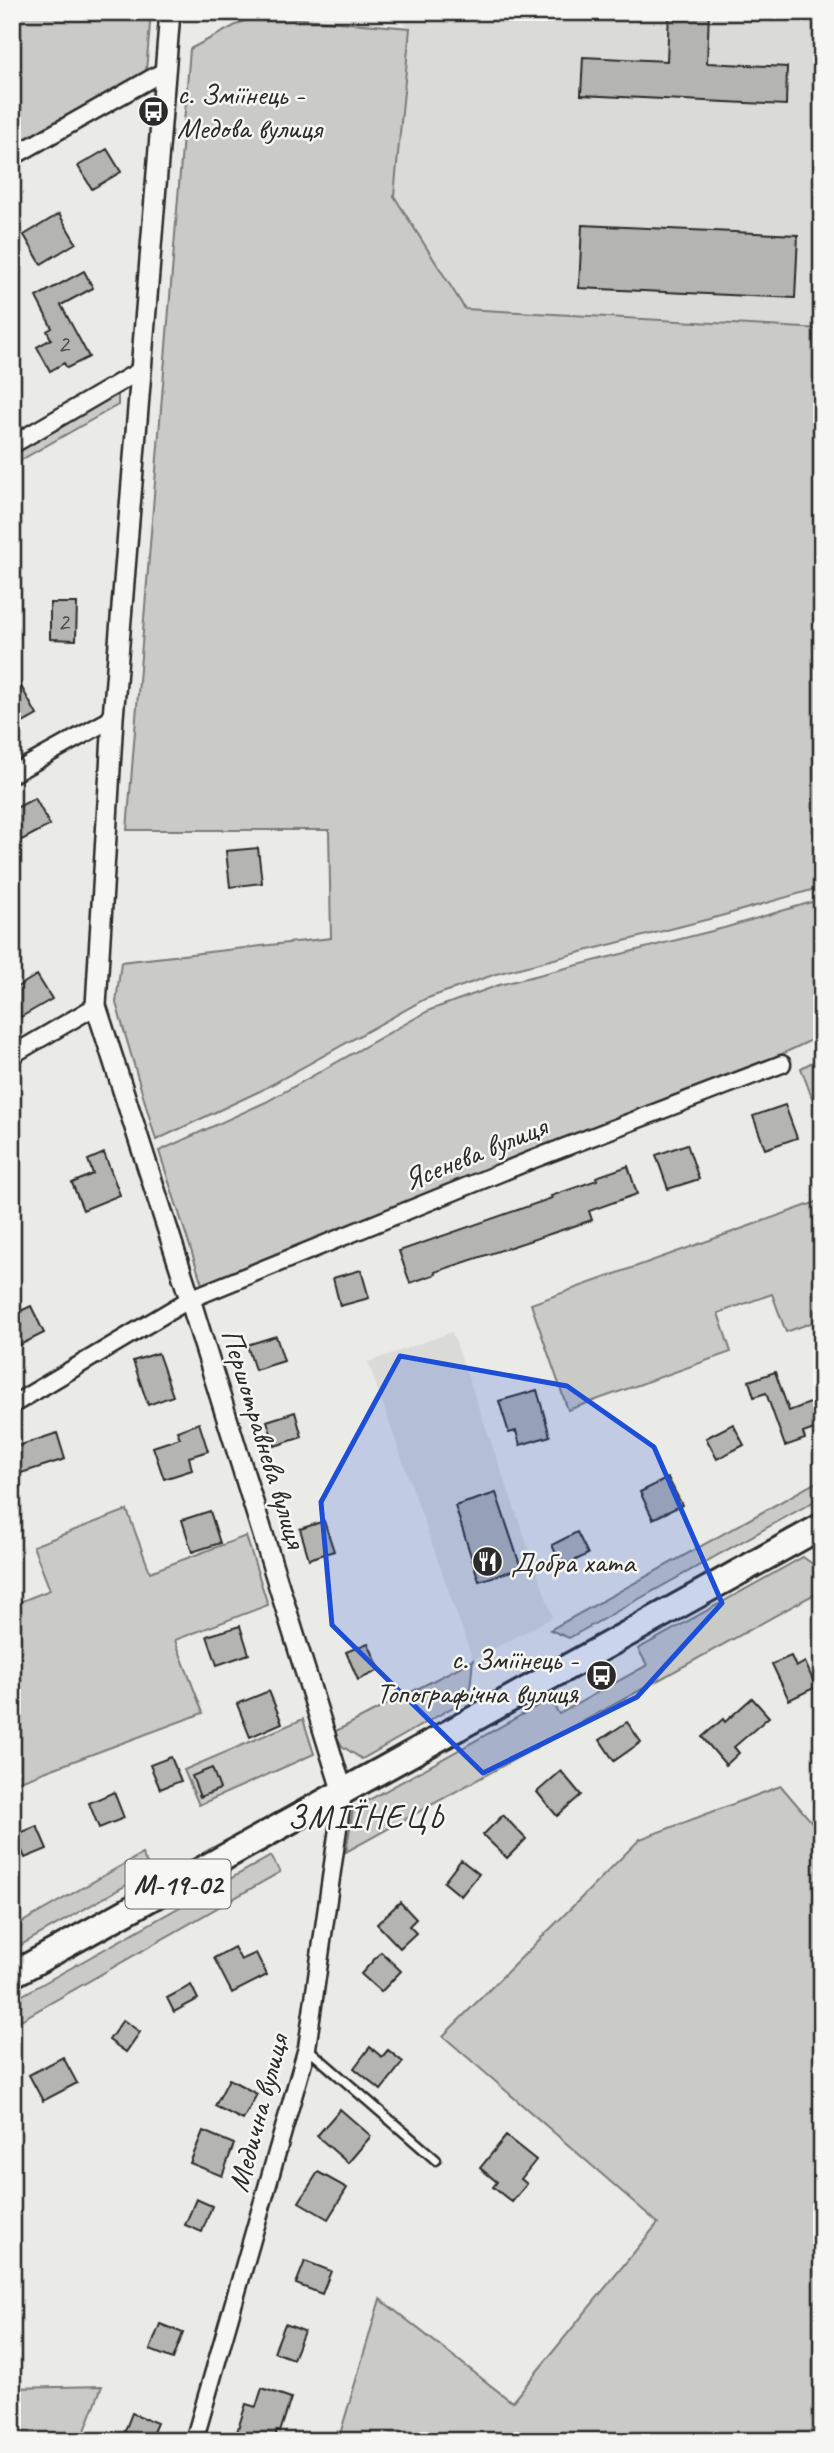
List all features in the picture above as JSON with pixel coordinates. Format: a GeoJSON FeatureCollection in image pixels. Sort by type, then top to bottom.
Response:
{"type":"FeatureCollection","features":[{"type":"Feature","properties":{"kind":"main road","name":"М-19-02"},"geometry":{"type":"LineString","coordinates":[[12,1975],[818,1535]]}},
{"type":"Feature","properties":{"kind":"street"},"geometry":{"type":"LineString","coordinates":[[170,12],[113,718],[96,1006],[190,1299]]}},
{"type":"Feature","properties":{"kind":"street"},"geometry":{"type":"LineString","coordinates":[[12,157],[166,71]]}},
{"type":"Feature","properties":{"kind":"street"},"geometry":{"type":"LineString","coordinates":[[12,445],[141,370]]}},
{"type":"Feature","properties":{"kind":"street"},"geometry":{"type":"LineString","coordinates":[[12,774],[113,718]]}},
{"type":"Feature","properties":{"kind":"street"},"geometry":{"type":"LineString","coordinates":[[12,1055],[96,1006]]}},
{"type":"Feature","properties":{"kind":"street","name":"Ясенева вулиця"},"geometry":{"type":"LineString","coordinates":[[190,1299],[521,1164],[782,1063]]}},
{"type":"Feature","properties":{"kind":"street","name":"Першотравнева вулиця"},"geometry":{"type":"LineString","coordinates":[[12,1405],[190,1299],[343,1793]]}},
{"type":"Feature","properties":{"kind":"street","name":"Медична вулиця"},"geometry":{"type":"LineString","coordinates":[[194,2441],[307,2048],[343,1793]]}},
{"type":"Feature","properties":{"kind":"lane"},"geometry":{"type":"LineString","coordinates":[[307,2048],[436,2160]]}},
{"type":"Feature","properties":{"kind":"highlighted area"},"geometry":{"type":"Polygon","coordinates":[[[400,1356],[567,1386],[654,1447],[722,1603],[637,1697],[483,1773],[332,1625],[321,1502],[400,1356]]]}},
{"type":"Feature","properties":{"kind":"shaded area"},"geometry":{"type":"Polygon","coordinates":[[[12,12],[151,12],[146,72],[12,148],[12,12]]]}},
{"type":"Feature","properties":{"kind":"shaded area"},"geometry":{"type":"Polygon","coordinates":[[[390,12],[822,12],[822,329],[465,309],[394,196],[410,28],[390,12]]]}},
{"type":"Feature","properties":{"kind":"shaded area"},"geometry":{"type":"Polygon","coordinates":[[[255,15],[410,28],[394,196],[465,309],[822,329],[822,887],[496,974],[425,999],[260,1091],[156,1140],[116,1003],[121,962],[331,938],[329,830],[127,830],[190,49],[255,15]]]}},
{"type":"Feature","properties":{"kind":"shaded area"},"geometry":{"type":"Polygon","coordinates":[[[118,391],[118,405],[12,465],[12,453],[118,391]]]}},
{"type":"Feature","properties":{"kind":"shaded area"},"geometry":{"type":"Polygon","coordinates":[[[822,899],[822,1035],[782,1054],[202,1284],[159,1151],[266,1102],[430,1010],[499,985],[724,928],[822,899]]]}},
{"type":"Feature","properties":{"kind":"shaded area"},"geometry":{"type":"Polygon","coordinates":[[[822,1057],[822,1125],[801,1068],[822,1057]]]}},
{"type":"Feature","properties":{"kind":"shaded area"},"geometry":{"type":"Polygon","coordinates":[[[822,1200],[822,1319],[786,1332],[772,1294],[718,1313],[731,1352],[568,1410],[531,1304],[822,1200]]]}},
{"type":"Feature","properties":{"kind":"shaded area"},"geometry":{"type":"Polygon","coordinates":[[[452,1332],[553,1617],[473,1660],[368,1362],[452,1332]]]}},
{"type":"Feature","properties":{"kind":"shaded area"},"geometry":{"type":"Polygon","coordinates":[[[822,1479],[822,1497],[569,1638],[550,1630],[822,1479]]]}},
{"type":"Feature","properties":{"kind":"shaded area"},"geometry":{"type":"Polygon","coordinates":[[[127,1510],[150,1572],[246,1536],[268,1605],[175,1640],[203,1713],[12,1784],[12,1605],[50,1590],[33,1546],[127,1510]]]}},
{"type":"Feature","properties":{"kind":"shaded area"},"geometry":{"type":"Polygon","coordinates":[[[803,1557],[822,1571],[822,1590],[346,1852],[353,1809],[550,1699],[559,1714],[647,1665],[638,1649],[803,1557]]]}},
{"type":"Feature","properties":{"kind":"shaded area"},"geometry":{"type":"Polygon","coordinates":[[[473,1660],[469,1698],[362,1759],[342,1746],[334,1732],[473,1660]]]}},
{"type":"Feature","properties":{"kind":"shaded area"},"geometry":{"type":"Polygon","coordinates":[[[303,1719],[314,1754],[199,1805],[184,1770],[303,1719]]]}},
{"type":"Feature","properties":{"kind":"shaded area"},"geometry":{"type":"Polygon","coordinates":[[[781,1786],[822,1834],[822,2441],[338,2441],[380,2299],[512,2402],[658,2223],[443,2036],[640,1839],[781,1786]]]}},
{"type":"Feature","properties":{"kind":"shaded area"},"geometry":{"type":"Polygon","coordinates":[[[142,1854],[151,1871],[12,1950],[12,1928],[142,1854]]]}},
{"type":"Feature","properties":{"kind":"shaded area"},"geometry":{"type":"Polygon","coordinates":[[[271,1856],[280,1872],[12,2025],[12,2001],[271,1856]]]}},
{"type":"Feature","properties":{"kind":"shaded area"},"geometry":{"type":"Polygon","coordinates":[[[102,2386],[81,2441],[12,2441],[12,2388],[102,2386]]]}},
{"type":"Feature","properties":{"kind":"building"},"geometry":{"type":"Polygon","coordinates":[[[669,12],[709,12],[707,63],[787,67],[786,105],[581,95],[583,57],[667,61],[669,12]]]}},
{"type":"Feature","properties":{"kind":"building"},"geometry":{"type":"Polygon","coordinates":[[[107,149],[121,172],[92,189],[78,166],[107,149]]]}},
{"type":"Feature","properties":{"kind":"building"},"geometry":{"type":"Polygon","coordinates":[[[59,214],[76,243],[41,264],[24,235],[59,214]]]}},
{"type":"Feature","properties":{"kind":"building"},"geometry":{"type":"Polygon","coordinates":[[[582,225],[798,235],[795,298],[579,288],[582,225]]]}},
{"type":"Feature","properties":{"kind":"building"},"geometry":{"type":"Polygon","coordinates":[[[84,271],[93,288],[61,305],[89,357],[67,368],[64,363],[50,371],[37,347],[51,339],[47,331],[52,328],[36,297],[84,271]]]}},
{"type":"Feature","properties":{"kind":"building"},"geometry":{"type":"Polygon","coordinates":[[[50,603],[77,603],[76,640],[50,639],[50,603]]]}},
{"type":"Feature","properties":{"kind":"building"},"geometry":{"type":"Polygon","coordinates":[[[12,670],[37,715],[12,729],[12,670]]]}},
{"type":"Feature","properties":{"kind":"building"},"geometry":{"type":"Polygon","coordinates":[[[35,798],[50,825],[20,841],[12,827],[12,810],[35,798]]]}},
{"type":"Feature","properties":{"kind":"building"},"geometry":{"type":"Polygon","coordinates":[[[258,848],[262,883],[230,887],[226,851],[258,848]]]}},
{"type":"Feature","properties":{"kind":"building"},"geometry":{"type":"Polygon","coordinates":[[[37,975],[52,999],[21,1017],[12,1002],[12,990],[37,975]]]}},
{"type":"Feature","properties":{"kind":"building"},"geometry":{"type":"Polygon","coordinates":[[[785,1105],[797,1138],[765,1149],[753,1116],[785,1105]]]}},
{"type":"Feature","properties":{"kind":"building"},"geometry":{"type":"Polygon","coordinates":[[[687,1144],[699,1179],[668,1189],[656,1155],[687,1144]]]}},
{"type":"Feature","properties":{"kind":"building"},"geometry":{"type":"Polygon","coordinates":[[[104,1153],[120,1195],[83,1210],[72,1183],[93,1174],[88,1160],[104,1153]]]}},
{"type":"Feature","properties":{"kind":"building"},"geometry":{"type":"Polygon","coordinates":[[[628,1166],[637,1194],[589,1211],[592,1220],[435,1272],[436,1274],[410,1283],[399,1251],[552,1198],[551,1196],[597,1180],[596,1177],[628,1166]]]}},
{"type":"Feature","properties":{"kind":"building"},"geometry":{"type":"Polygon","coordinates":[[[361,1270],[369,1298],[340,1306],[333,1278],[361,1270]]]}},
{"type":"Feature","properties":{"kind":"building"},"geometry":{"type":"Polygon","coordinates":[[[31,1306],[44,1333],[16,1347],[12,1339],[12,1315],[31,1306]]]}},
{"type":"Feature","properties":{"kind":"building"},"geometry":{"type":"Polygon","coordinates":[[[276,1336],[284,1361],[255,1370],[247,1345],[276,1336]]]}},
{"type":"Feature","properties":{"kind":"building"},"geometry":{"type":"Polygon","coordinates":[[[158,1353],[173,1396],[148,1405],[133,1361],[158,1353]]]}},
{"type":"Feature","properties":{"kind":"building"},"geometry":{"type":"Polygon","coordinates":[[[775,1372],[789,1411],[818,1400],[822,1411],[822,1426],[803,1433],[805,1439],[785,1446],[766,1393],[754,1397],[749,1381],[775,1372]]]}},
{"type":"Feature","properties":{"kind":"building"},"geometry":{"type":"Polygon","coordinates":[[[537,1390],[550,1436],[520,1445],[516,1431],[509,1433],[499,1401],[537,1390]]]}},
{"type":"Feature","properties":{"kind":"building"},"geometry":{"type":"Polygon","coordinates":[[[295,1412],[302,1437],[275,1446],[267,1421],[295,1412]]]}},
{"type":"Feature","properties":{"kind":"building"},"geometry":{"type":"Polygon","coordinates":[[[199,1423],[208,1451],[189,1457],[192,1470],[164,1479],[153,1447],[180,1438],[177,1431],[199,1423]]]}},
{"type":"Feature","properties":{"kind":"building"},"geometry":{"type":"Polygon","coordinates":[[[733,1424],[744,1445],[717,1459],[706,1438],[733,1424]]]}},
{"type":"Feature","properties":{"kind":"building"},"geometry":{"type":"Polygon","coordinates":[[[57,1433],[65,1459],[12,1476],[12,1448],[57,1433]]]}},
{"type":"Feature","properties":{"kind":"building"},"geometry":{"type":"Polygon","coordinates":[[[668,1478],[682,1505],[653,1519],[640,1492],[668,1478]]]}},
{"type":"Feature","properties":{"kind":"building"},"geometry":{"type":"Polygon","coordinates":[[[496,1493],[521,1568],[479,1581],[455,1506],[496,1493]]]}},
{"type":"Feature","properties":{"kind":"building"},"geometry":{"type":"Polygon","coordinates":[[[210,1511],[220,1543],[192,1552],[182,1520],[210,1511]]]}},
{"type":"Feature","properties":{"kind":"building"},"geometry":{"type":"Polygon","coordinates":[[[324,1521],[334,1551],[309,1559],[300,1529],[324,1521]]]}},
{"type":"Feature","properties":{"kind":"building"},"geometry":{"type":"Polygon","coordinates":[[[577,1532],[588,1554],[562,1567],[552,1545],[577,1532]]]}},
{"type":"Feature","properties":{"kind":"building"},"geometry":{"type":"Polygon","coordinates":[[[240,1626],[249,1654],[217,1665],[207,1636],[240,1626]]]}},
{"type":"Feature","properties":{"kind":"building"},"geometry":{"type":"Polygon","coordinates":[[[368,1643],[380,1670],[358,1680],[346,1652],[368,1643]]]}},
{"type":"Feature","properties":{"kind":"building"},"geometry":{"type":"Polygon","coordinates":[[[791,1656],[796,1667],[805,1662],[816,1687],[789,1700],[772,1664],[791,1656]]]}},
{"type":"Feature","properties":{"kind":"building"},"geometry":{"type":"Polygon","coordinates":[[[269,1691],[282,1723],[250,1737],[237,1704],[269,1691]]]}},
{"type":"Feature","properties":{"kind":"building"},"geometry":{"type":"Polygon","coordinates":[[[752,1698],[769,1717],[734,1747],[739,1753],[726,1765],[702,1737],[723,1719],[725,1722],[752,1698]]]}},
{"type":"Feature","properties":{"kind":"building"},"geometry":{"type":"Polygon","coordinates":[[[627,1722],[641,1742],[614,1761],[600,1740],[627,1722]]]}},
{"type":"Feature","properties":{"kind":"building"},"geometry":{"type":"Polygon","coordinates":[[[171,1757],[181,1781],[160,1789],[150,1765],[171,1757]]]}},
{"type":"Feature","properties":{"kind":"building"},"geometry":{"type":"Polygon","coordinates":[[[212,1768],[220,1789],[200,1797],[192,1776],[212,1768]]]}},
{"type":"Feature","properties":{"kind":"building"},"geometry":{"type":"Polygon","coordinates":[[[561,1771],[581,1795],[557,1816],[537,1792],[561,1771]]]}},
{"type":"Feature","properties":{"kind":"building"},"geometry":{"type":"Polygon","coordinates":[[[114,1792],[124,1818],[99,1828],[89,1803],[114,1792]]]}},
{"type":"Feature","properties":{"kind":"building"},"geometry":{"type":"Polygon","coordinates":[[[503,1815],[526,1839],[507,1858],[483,1835],[503,1815]]]}},
{"type":"Feature","properties":{"kind":"building"},"geometry":{"type":"Polygon","coordinates":[[[37,1826],[47,1849],[25,1858],[15,1835],[37,1826]]]}},
{"type":"Feature","properties":{"kind":"building"},"geometry":{"type":"Polygon","coordinates":[[[461,1860],[479,1874],[461,1896],[444,1882],[461,1860]]]}},
{"type":"Feature","properties":{"kind":"building"},"geometry":{"type":"Polygon","coordinates":[[[400,1902],[416,1919],[409,1926],[416,1933],[400,1948],[377,1924],[400,1902]]]}},
{"type":"Feature","properties":{"kind":"building"},"geometry":{"type":"Polygon","coordinates":[[[234,1947],[241,1960],[256,1953],[267,1975],[232,1993],[214,1958],[234,1947]]]}},
{"type":"Feature","properties":{"kind":"building"},"geometry":{"type":"Polygon","coordinates":[[[381,1952],[401,1971],[381,1992],[361,1974],[381,1952]]]}},
{"type":"Feature","properties":{"kind":"building"},"geometry":{"type":"Polygon","coordinates":[[[191,1985],[198,1999],[174,2012],[167,1998],[191,1985]]]}},
{"type":"Feature","properties":{"kind":"building"},"geometry":{"type":"Polygon","coordinates":[[[123,2020],[140,2032],[126,2052],[109,2040],[123,2020]]]}},
{"type":"Feature","properties":{"kind":"building"},"geometry":{"type":"Polygon","coordinates":[[[370,2047],[382,2057],[388,2050],[403,2062],[381,2090],[354,2068],[370,2047]]]}},
{"type":"Feature","properties":{"kind":"building"},"geometry":{"type":"Polygon","coordinates":[[[63,2057],[77,2083],[43,2101],[29,2075],[63,2057]]]}},
{"type":"Feature","properties":{"kind":"building"},"geometry":{"type":"Polygon","coordinates":[[[229,2079],[257,2094],[243,2120],[215,2106],[229,2079]]]}},
{"type":"Feature","properties":{"kind":"building"},"geometry":{"type":"Polygon","coordinates":[[[340,2109],[371,2136],[348,2163],[317,2136],[340,2109]]]}},
{"type":"Feature","properties":{"kind":"building"},"geometry":{"type":"Polygon","coordinates":[[[203,2131],[234,2144],[222,2176],[190,2163],[203,2131]]]}},
{"type":"Feature","properties":{"kind":"building"},"geometry":{"type":"Polygon","coordinates":[[[506,2136],[536,2160],[521,2179],[527,2184],[512,2202],[493,2187],[497,2182],[480,2168],[506,2136]]]}},
{"type":"Feature","properties":{"kind":"building"},"geometry":{"type":"Polygon","coordinates":[[[318,2172],[347,2188],[328,2219],[299,2202],[318,2172]]]}},
{"type":"Feature","properties":{"kind":"building"},"geometry":{"type":"Polygon","coordinates":[[[196,2199],[212,2206],[202,2232],[185,2225],[196,2199]]]}},
{"type":"Feature","properties":{"kind":"building"},"geometry":{"type":"Polygon","coordinates":[[[305,2261],[331,2271],[322,2294],[296,2284],[305,2261]]]}},
{"type":"Feature","properties":{"kind":"building"},"geometry":{"type":"Polygon","coordinates":[[[160,2324],[183,2333],[173,2359],[150,2350],[160,2324]]]}},
{"type":"Feature","properties":{"kind":"building"},"geometry":{"type":"Polygon","coordinates":[[[285,2324],[304,2331],[293,2359],[274,2352],[285,2324]]]}},
{"type":"Feature","properties":{"kind":"building"},"geometry":{"type":"Polygon","coordinates":[[[262,2388],[291,2398],[280,2432],[277,2431],[274,2441],[234,2441],[246,2404],[256,2407],[262,2388]]]}},
{"type":"Feature","properties":{"kind":"building"},"geometry":{"type":"Polygon","coordinates":[[[132,2413],[157,2423],[151,2437],[144,2435],[141,2441],[136,2441],[123,2436],[132,2413]]]}},
{"type":"Feature","properties":{"kind":"place","name":"с. Зміїнець - Медова вулиця"},"geometry":{"type":"Point","coordinates":[154,111]}},
{"type":"Feature","properties":{"kind":"place","name":"Добра хата"},"geometry":{"type":"Point","coordinates":[488,1562]}},
{"type":"Feature","properties":{"kind":"place","name":"с. Зміїнець - Топографічна вулиця"},"geometry":{"type":"Point","coordinates":[601,1676]}},
{"type":"Feature","properties":{"kind":"district","name":"ЗМІЇНЕЦЬ"},"geometry":{"type":"Point","coordinates":[366,1816]}}]}
